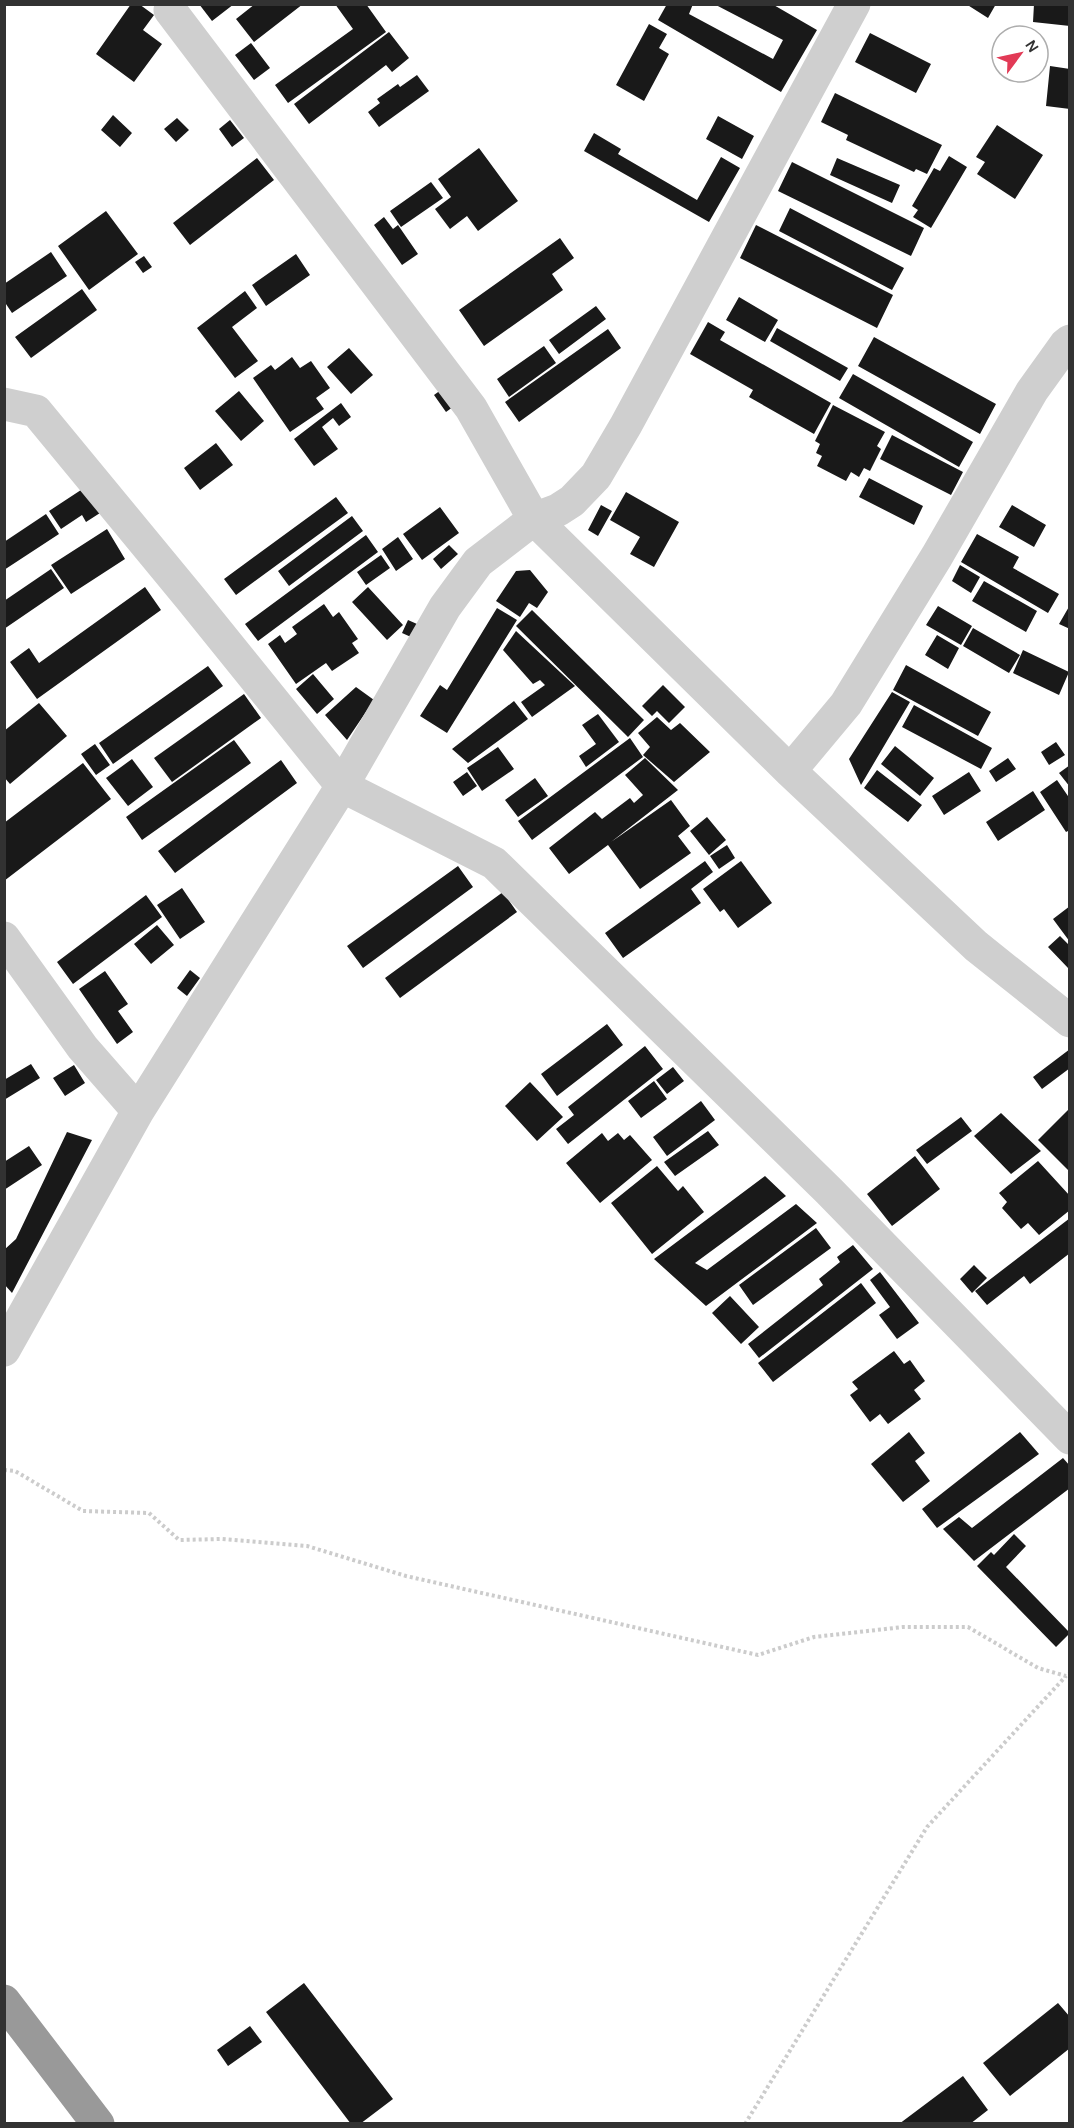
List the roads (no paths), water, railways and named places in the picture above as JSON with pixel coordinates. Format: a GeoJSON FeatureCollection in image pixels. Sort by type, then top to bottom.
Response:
{"type":"FeatureCollection","features":[{"type":"Feature","properties":{"kind":"highway"},"geometry":{"type":"LineString","coordinates":[[4,2001],[98,2124]]}},
{"type":"Feature","properties":{"kind":"street"},"geometry":{"type":"LineString","coordinates":[[4,1350],[138,1111],[342,786],[444,607],[478,562],[534,519],[558,510],[572,501],[596,476],[626,425],[854,4]]}},
{"type":"Feature","properties":{"kind":"street"},"geometry":{"type":"LineString","coordinates":[[170,10],[471,408],[534,519],[790,771],[976,946],[1070,1021]]}},
{"type":"Feature","properties":{"kind":"street"},"geometry":{"type":"LineString","coordinates":[[790,771],[846,704],[937,556],[1032,391],[1070,341]]}},
{"type":"Feature","properties":{"kind":"street"},"geometry":{"type":"LineString","coordinates":[[4,404],[36,411],[342,786],[494,863],[821,1182],[1070,1438]]}},
{"type":"Feature","properties":{"kind":"street"},"geometry":{"type":"LineString","coordinates":[[4,938],[83,1048],[138,1111]]}}]}
